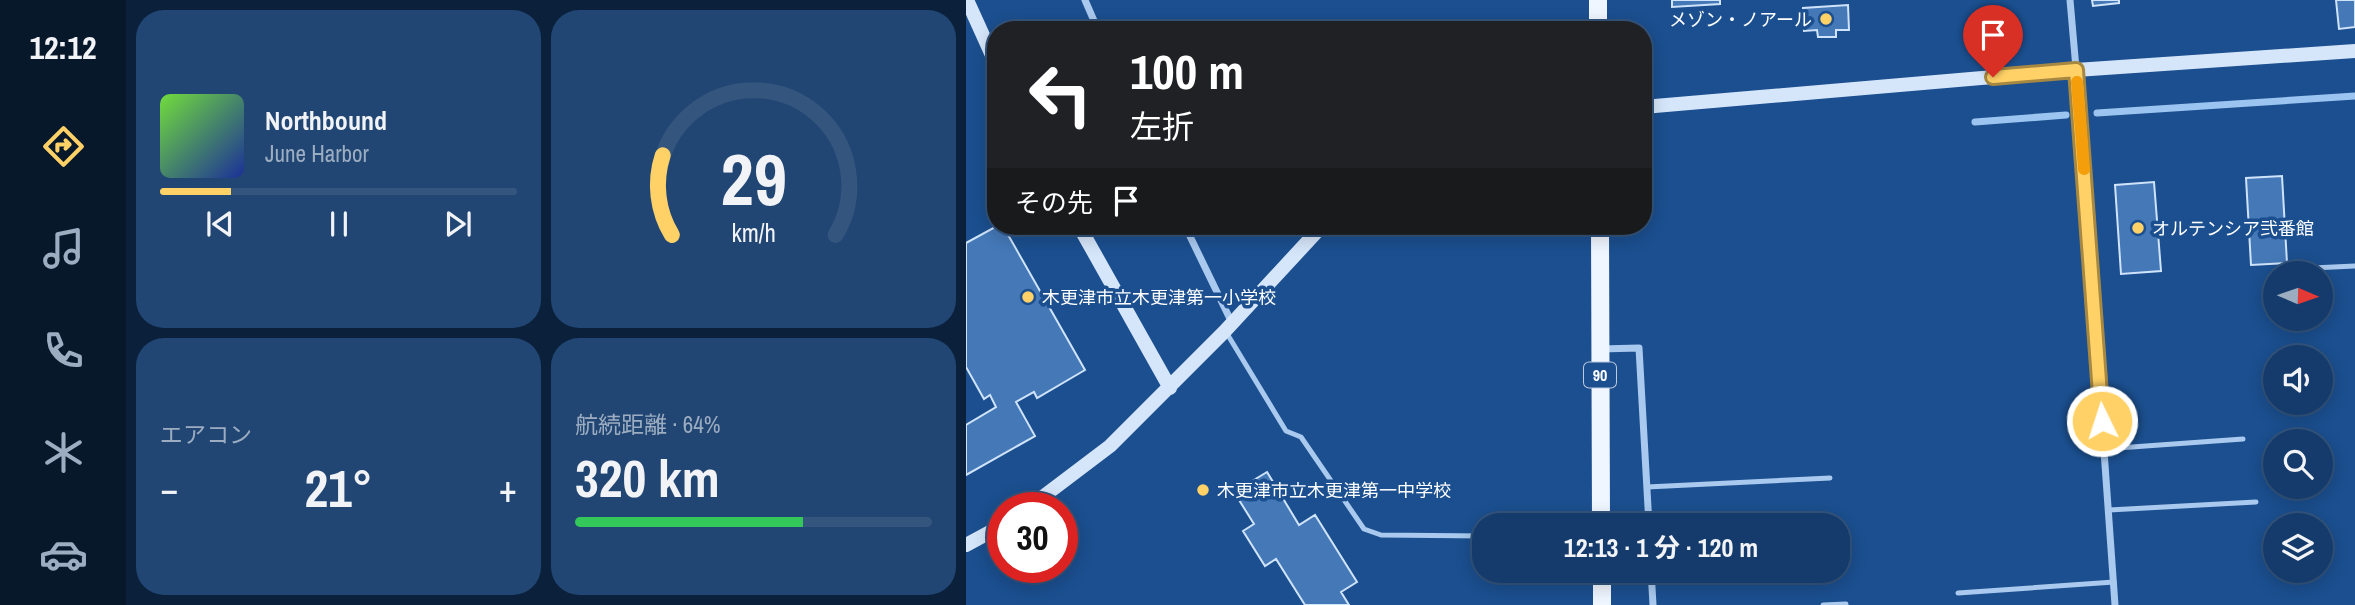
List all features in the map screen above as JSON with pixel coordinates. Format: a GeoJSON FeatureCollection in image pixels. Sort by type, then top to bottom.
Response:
{"type":"FeatureCollection","features":[{"type":"Feature","properties":{"kind":"main road"},"geometry":{"type":"LineString","coordinates":[[1598,0],[1598,21]]}},
{"type":"Feature","properties":{"kind":"main road","name":"90"},"geometry":{"type":"LineString","coordinates":[[1600,235],[1601,513]]}},
{"type":"Feature","properties":{"kind":"main road"},"geometry":{"type":"LineString","coordinates":[[1602,583],[1602,605]]}},
{"type":"Feature","properties":{"kind":"street"},"geometry":{"type":"LineString","coordinates":[[967,0],[987,44]]}},
{"type":"Feature","properties":{"kind":"street"},"geometry":{"type":"LineString","coordinates":[[1085,0],[1094,21]]}},
{"type":"Feature","properties":{"kind":"street"},"geometry":{"type":"LineString","coordinates":[[2070,0],[2116,605]]}},
{"type":"Feature","properties":{"kind":"street"},"geometry":{"type":"LineString","coordinates":[[1652,106],[2076,70],[2355,51]]}},
{"type":"Feature","properties":{"kind":"street"},"geometry":{"type":"LineString","coordinates":[[1084,235],[1170,388]]}},
{"type":"Feature","properties":{"kind":"street"},"geometry":{"type":"LineString","coordinates":[[1189,235],[1228,327]]}},
{"type":"Feature","properties":{"kind":"street"},"geometry":{"type":"LineString","coordinates":[[1049,492],[1110,446],[1170,388],[1314,235]]}},
{"type":"Feature","properties":{"kind":"street"},"geometry":{"type":"LineString","coordinates":[[1599,349],[1639,348],[1648,513]]}},
{"type":"Feature","properties":{"kind":"street"},"geometry":{"type":"LineString","coordinates":[[966,545],[987,534]]}},
{"type":"Feature","properties":{"kind":"street"},"geometry":{"type":"LineString","coordinates":[[1652,583],[1653,605]]}},
{"type":"Feature","properties":{"kind":"lane"},"geometry":{"type":"LineString","coordinates":[[2333,267],[2355,266]]}},
{"type":"Feature","properties":{"kind":"lane"},"geometry":{"type":"LineString","coordinates":[[1228,327],[1286,431],[1301,437],[1364,529],[1381,535],[1472,536]]}},
{"type":"Feature","properties":{"kind":"lane"},"geometry":{"type":"LineString","coordinates":[[2104,449],[2242,439]]}},
{"type":"Feature","properties":{"kind":"lane"},"geometry":{"type":"LineString","coordinates":[[1647,486],[1830,478]]}},
{"type":"Feature","properties":{"kind":"lane"},"geometry":{"type":"LineString","coordinates":[[2109,510],[2256,502]]}},
{"type":"Feature","properties":{"kind":"lane"},"geometry":{"type":"LineString","coordinates":[[1958,593],[2114,582]]}},
{"type":"Feature","properties":{"kind":"lane"},"geometry":{"type":"LineString","coordinates":[[1823,605],[1846,604]]}},
{"type":"Feature","properties":{"kind":"building"},"geometry":{"type":"Polygon","coordinates":[[[1672,0],[1720,0],[1720,4],[1672,7],[1672,0]]]}},
{"type":"Feature","properties":{"kind":"building"},"geometry":{"type":"Polygon","coordinates":[[[2092,0],[2119,0],[2119,3],[2093,6],[2092,0]]]}},
{"type":"Feature","properties":{"kind":"building"},"geometry":{"type":"Polygon","coordinates":[[[2336,0],[2355,0],[2355,27],[2339,29],[2336,0]]]}},
{"type":"Feature","properties":{"kind":"building","name":"メゾン・ノアール"},"geometry":{"type":"Polygon","coordinates":[[[1848,5],[1849,30],[1836,30],[1836,37],[1818,37],[1817,30],[1804,31],[1803,8],[1848,5]]]}},
{"type":"Feature","properties":{"kind":"building"},"geometry":{"type":"Polygon","coordinates":[[[2282,176],[2287,261],[2263,261],[2263,264],[2251,265],[2246,178],[2282,176]]]}},
{"type":"Feature","properties":{"kind":"building","name":"オルテンシア弐番館"},"geometry":{"type":"Polygon","coordinates":[[[2154,182],[2161,271],[2121,274],[2115,185],[2154,182]]]}},
{"type":"Feature","properties":{"kind":"building"},"geometry":{"type":"Polygon","coordinates":[[[987,231],[987,235],[1008,235],[1085,370],[1037,398],[1034,392],[1016,402],[1035,436],[966,475],[966,425],[996,407],[990,395],[984,399],[966,367],[966,243],[987,231]]]}},
{"type":"Feature","properties":{"kind":"building"},"geometry":{"type":"Polygon","coordinates":[[[1267,472],[1299,525],[1315,515],[1357,582],[1341,592],[1349,605],[1305,605],[1276,559],[1265,566],[1243,531],[1254,524],[1234,492],[1267,472]]]}},
{"type":"Feature","properties":{"kind":"waterway"},"geometry":{"type":"LineString","coordinates":[[2097,113],[2355,96]]}},
{"type":"Feature","properties":{"kind":"waterway"},"geometry":{"type":"LineString","coordinates":[[1975,122],[2066,115]]}},
{"type":"Feature","properties":{"kind":"slow traffic"},"geometry":{"type":"LineString","coordinates":[[2077,82],[2084,169]]}},
{"type":"Feature","properties":{"kind":"place","name":"メゾン・ノアール"},"geometry":{"type":"Point","coordinates":[1826,19]}},
{"type":"Feature","properties":{"kind":"place","name":"オルテンシア弐番館"},"geometry":{"type":"Point","coordinates":[2138,228]}},
{"type":"Feature","properties":{"kind":"place","name":"木更津市立木更津第一小学校"},"geometry":{"type":"Point","coordinates":[1028,297]}},
{"type":"Feature","properties":{"kind":"place","name":"木更津市立木更津第一中学校"},"geometry":{"type":"Point","coordinates":[1203,490]}},
{"type":"Feature","properties":{"kind":"route"},"geometry":{"type":"LineString","coordinates":[[1993,77],[2076,70],[2102,421]]}}]}
